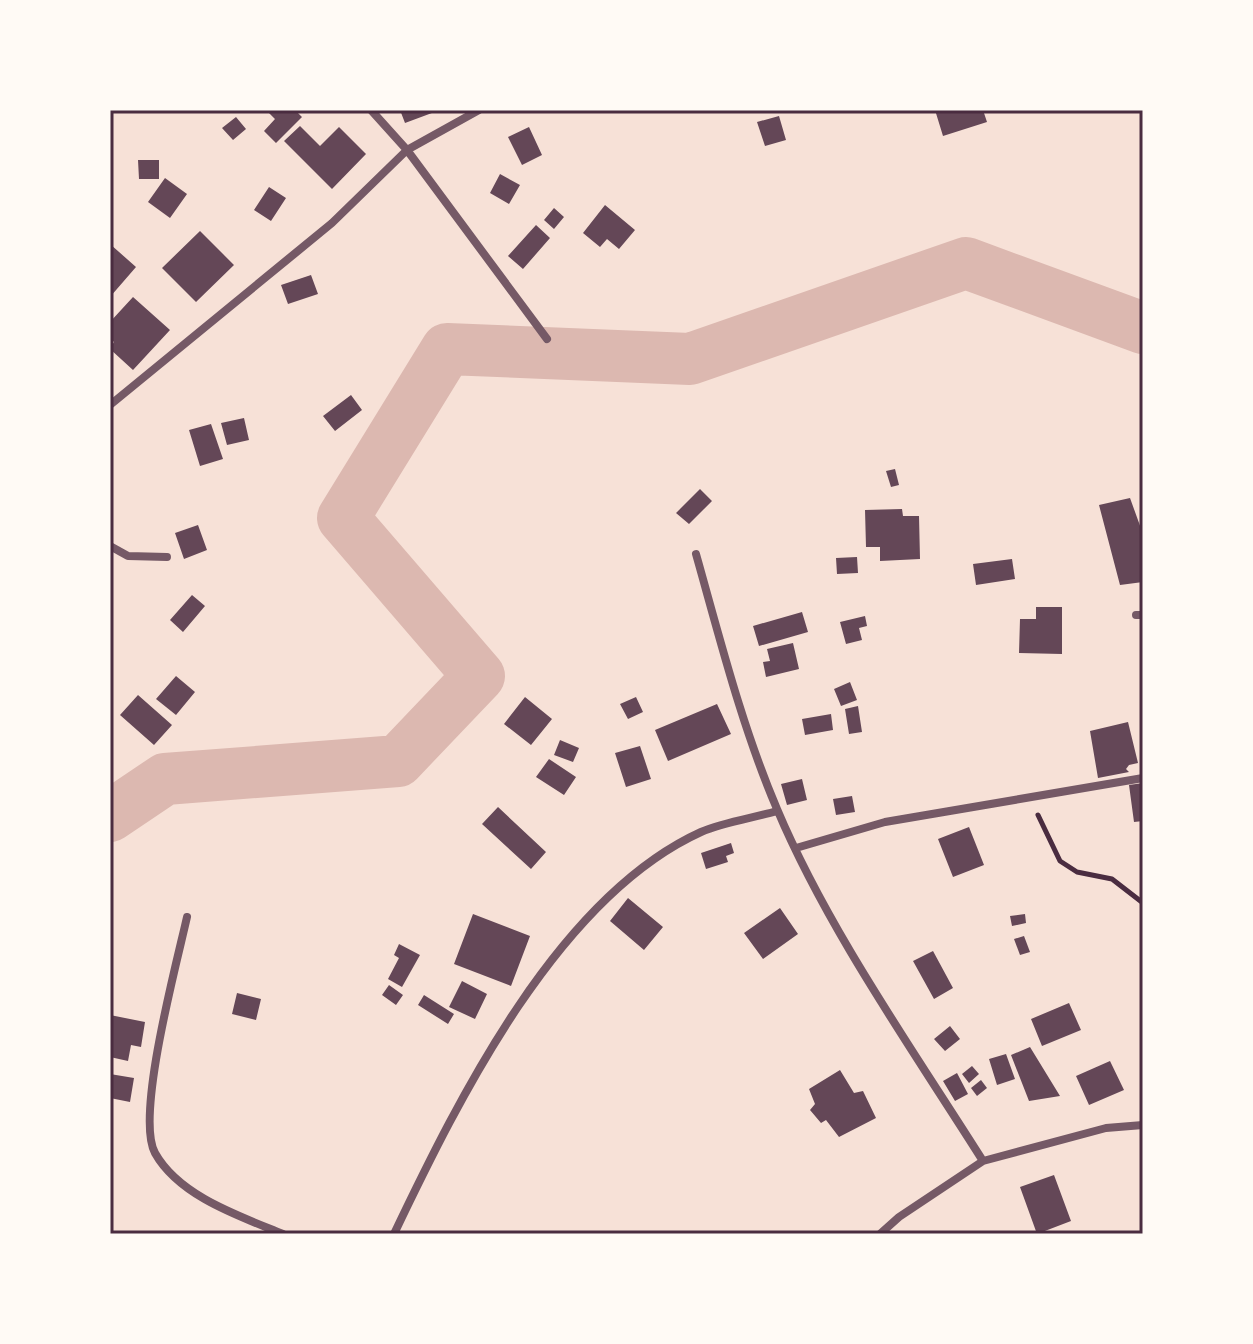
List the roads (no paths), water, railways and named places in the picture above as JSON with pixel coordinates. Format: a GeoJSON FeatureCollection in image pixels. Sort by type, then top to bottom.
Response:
{"type":"FeatureCollection","features":[{"type":"Feature","properties":{"kind":"street"},"geometry":{"type":"LineString","coordinates":[[371,110],[407,150],[547,339]]}},
{"type":"Feature","properties":{"kind":"street"},"geometry":{"type":"LineString","coordinates":[[110,405],[332,223],[407,150],[479,110]]}},
{"type":"Feature","properties":{"kind":"street"},"geometry":{"type":"LineString","coordinates":[[110,546],[128,556],[167,557]]}},
{"type":"Feature","properties":{"kind":"street"},"geometry":{"type":"LineString","coordinates":[[696,554],[747,731],[777,811],[877,991],[983,1161]]}},
{"type":"Feature","properties":{"kind":"street"},"geometry":{"type":"LineString","coordinates":[[796,848],[885,822],[1143,778]]}},
{"type":"Feature","properties":{"kind":"street"},"geometry":{"type":"LineString","coordinates":[[394,1234],[477,1077],[526,998],[577,928],[625,880],[701,832],[777,811]]}},
{"type":"Feature","properties":{"kind":"street"},"geometry":{"type":"LineString","coordinates":[[187,917],[147,1117],[154,1151],[174,1177],[203,1197],[283,1234]]}},
{"type":"Feature","properties":{"kind":"street"},"geometry":{"type":"LineString","coordinates":[[880,1234],[899,1217],[983,1161],[1106,1128],[1143,1125]]}},
{"type":"Feature","properties":{"kind":"waterway"},"geometry":{"type":"LineString","coordinates":[[110,816],[165,779],[398,761],[479,676],[343,518],[447,349],[690,359],[966,263],[1143,328]]}}]}
